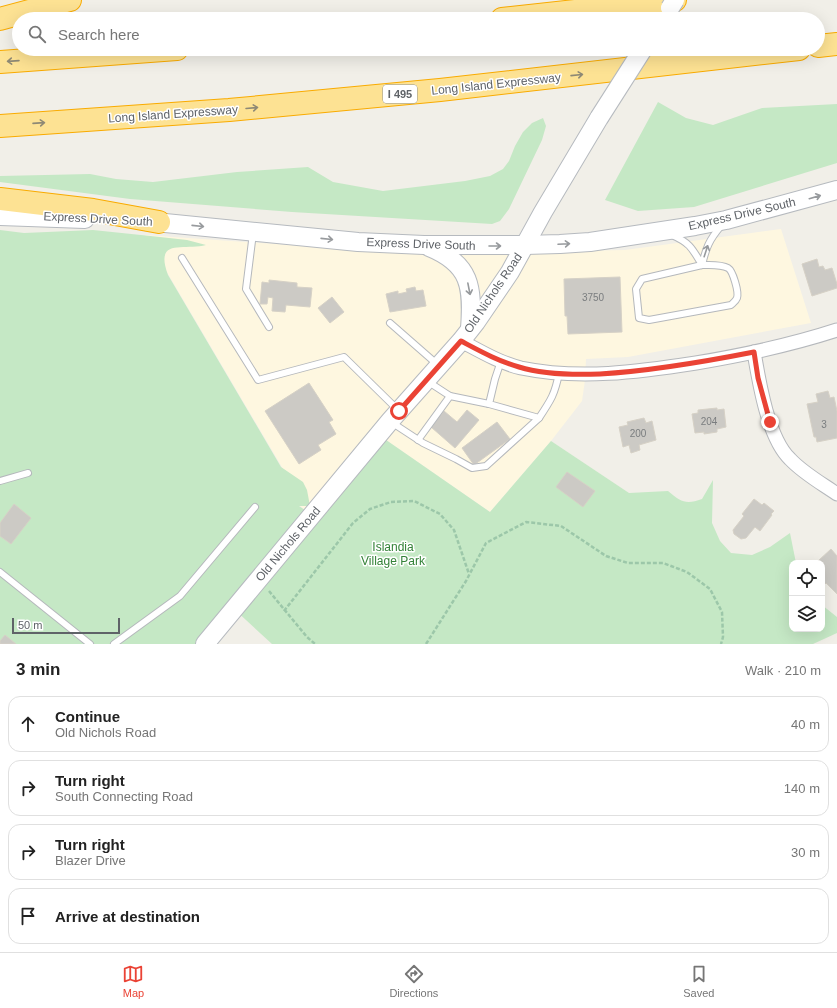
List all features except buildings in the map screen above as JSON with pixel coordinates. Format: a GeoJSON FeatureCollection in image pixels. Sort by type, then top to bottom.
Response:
{"type":"FeatureCollection","features":[{"type":"Feature","properties":{"kind":"highway"},"geometry":{"type":"LineString","coordinates":[[26,12],[70,0]]}},
{"type":"Feature","properties":{"kind":"highway"},"geometry":{"type":"LineString","coordinates":[[566,12],[675,0]]}},
{"type":"Feature","properties":{"kind":"highway"},"geometry":{"type":"LineString","coordinates":[[0,19],[12,16]]}},
{"type":"Feature","properties":{"kind":"highway"},"geometry":{"type":"LineString","coordinates":[[825,45],[837,44]]}},
{"type":"Feature","properties":{"kind":"highway"},"geometry":{"type":"LineString","coordinates":[[0,62],[82,56]]}},
{"type":"Feature","properties":{"kind":"highway","name":"Long Island Expressway"},"geometry":{"type":"LineString","coordinates":[[0,126],[229,110],[440,90],[738,56]]}},
{"type":"Feature","properties":{"kind":"highway"},"geometry":{"type":"LineString","coordinates":[[0,199],[93,210],[159,222]]}},
{"type":"Feature","properties":{"kind":"main road"},"geometry":{"type":"LineString","coordinates":[[667,12],[675,0]]}},
{"type":"Feature","properties":{"kind":"main road","name":"Old Nichols Road"},"geometry":{"type":"LineString","coordinates":[[204,644],[394,416],[465,335],[493,298],[599,118],[639,56]]}},
{"type":"Feature","properties":{"kind":"main road","name":"Express Drive South"},"geometry":{"type":"LineString","coordinates":[[0,216],[159,222],[358,242],[424,245],[525,245],[590,242],[665,231],[726,220],[837,190]]}},
{"type":"Feature","properties":{"kind":"main road"},"geometry":{"type":"LineString","coordinates":[[424,245],[442,252],[451,258],[464,273],[470,295],[465,335]]}},
{"type":"Feature","properties":{"kind":"street"},"geometry":{"type":"LineString","coordinates":[[465,335],[500,361],[520,368],[559,374],[629,372],[664,368],[754,352],[837,330]]}},
{"type":"Feature","properties":{"kind":"street"},"geometry":{"type":"LineString","coordinates":[[754,352],[758,378],[770,422],[774,435],[781,447],[798,467],[837,494]]}},
{"type":"Feature","properties":{"kind":"lane"},"geometry":{"type":"LineString","coordinates":[[702,265],[706,249],[712,236],[726,220]]}},
{"type":"Feature","properties":{"kind":"lane"},"geometry":{"type":"LineString","coordinates":[[253,231],[246,289],[269,327]]}},
{"type":"Feature","properties":{"kind":"lane"},"geometry":{"type":"LineString","coordinates":[[665,231],[685,241],[693,249],[702,265]]}},
{"type":"Feature","properties":{"kind":"lane"},"geometry":{"type":"LineString","coordinates":[[182,258],[258,380],[344,357],[394,416],[418,440],[472,468],[486,466],[539,418],[553,398],[559,374]]}},
{"type":"Feature","properties":{"kind":"lane"},"geometry":{"type":"LineString","coordinates":[[702,265],[727,267],[732,272],[738,293],[737,299],[731,305],[649,320],[639,318],[636,289],[642,280],[702,265]]}},
{"type":"Feature","properties":{"kind":"lane"},"geometry":{"type":"LineString","coordinates":[[390,324],[439,366]]}},
{"type":"Feature","properties":{"kind":"lane"},"geometry":{"type":"LineString","coordinates":[[489,404],[500,361]]}},
{"type":"Feature","properties":{"kind":"lane"},"geometry":{"type":"LineString","coordinates":[[426,380],[450,396],[489,404],[539,418]]}},
{"type":"Feature","properties":{"kind":"lane"},"geometry":{"type":"LineString","coordinates":[[418,440],[450,396]]}},
{"type":"Feature","properties":{"kind":"lane"},"geometry":{"type":"LineString","coordinates":[[0,481],[28,473]]}},
{"type":"Feature","properties":{"kind":"lane"},"geometry":{"type":"LineString","coordinates":[[114,644],[180,596],[255,507]]}},
{"type":"Feature","properties":{"kind":"lane"},"geometry":{"type":"LineString","coordinates":[[0,572],[90,644]]}},
{"type":"Feature","properties":{"kind":"path"},"geometry":{"type":"LineString","coordinates":[[284,610],[353,523],[370,509],[392,502],[414,501],[440,514],[454,530],[469,574]]}},
{"type":"Feature","properties":{"kind":"path"},"geometry":{"type":"LineString","coordinates":[[426,644],[469,574],[486,543],[526,522],[561,526],[606,556],[628,563],[663,563],[687,572],[710,589],[722,612],[723,638],[721,644]]}},
{"type":"Feature","properties":{"kind":"path"},"geometry":{"type":"LineString","coordinates":[[267,589],[307,638],[315,644]]}},
{"type":"Feature","properties":{"kind":"shaded area"},"geometry":{"type":"Polygon","coordinates":[[[781,229],[811,323],[628,357],[586,359],[582,401],[551,441],[490,512],[376,433],[309,513],[252,468],[286,474],[145,235],[418,254],[625,250],[781,229]]]}},
{"type":"Feature","properties":{"kind":"green space"},"geometry":{"type":"Polygon","coordinates":[[[658,102],[686,118],[713,125],[762,108],[837,104],[837,163],[694,207],[638,211],[605,200],[658,102]]]}},
{"type":"Feature","properties":{"kind":"green space"},"geometry":{"type":"Polygon","coordinates":[[[543,118],[546,126],[542,140],[509,209],[500,221],[492,224],[292,212],[130,199],[0,182],[0,176],[90,174],[116,179],[153,182],[237,172],[308,167],[333,182],[383,191],[465,181],[490,176],[503,169],[509,161],[523,132],[532,123],[543,118]]]}},
{"type":"Feature","properties":{"kind":"green space","name":"Islandia Village Park"},"geometry":{"type":"Polygon","coordinates":[[[0,230],[24,233],[93,230],[187,240],[206,245],[181,247],[168,250],[165,255],[165,263],[168,275],[281,467],[303,482],[307,490],[310,506],[299,506],[309,513],[376,433],[490,512],[551,441],[629,493],[668,491],[680,500],[692,502],[702,499],[713,480],[712,523],[720,541],[731,553],[752,555],[770,547],[790,533],[795,560],[789,560],[789,632],[825,632],[825,607],[837,617],[837,633],[813,644],[272,644],[233,608],[203,644],[0,644],[0,230]]]}},
{"type":"Feature","properties":{"kind":"route"},"geometry":{"type":"LineString","coordinates":[[399,411],[461,341],[484,354],[520,368],[559,374],[629,372],[664,368],[754,352],[758,378],[770,422]]}}]}
